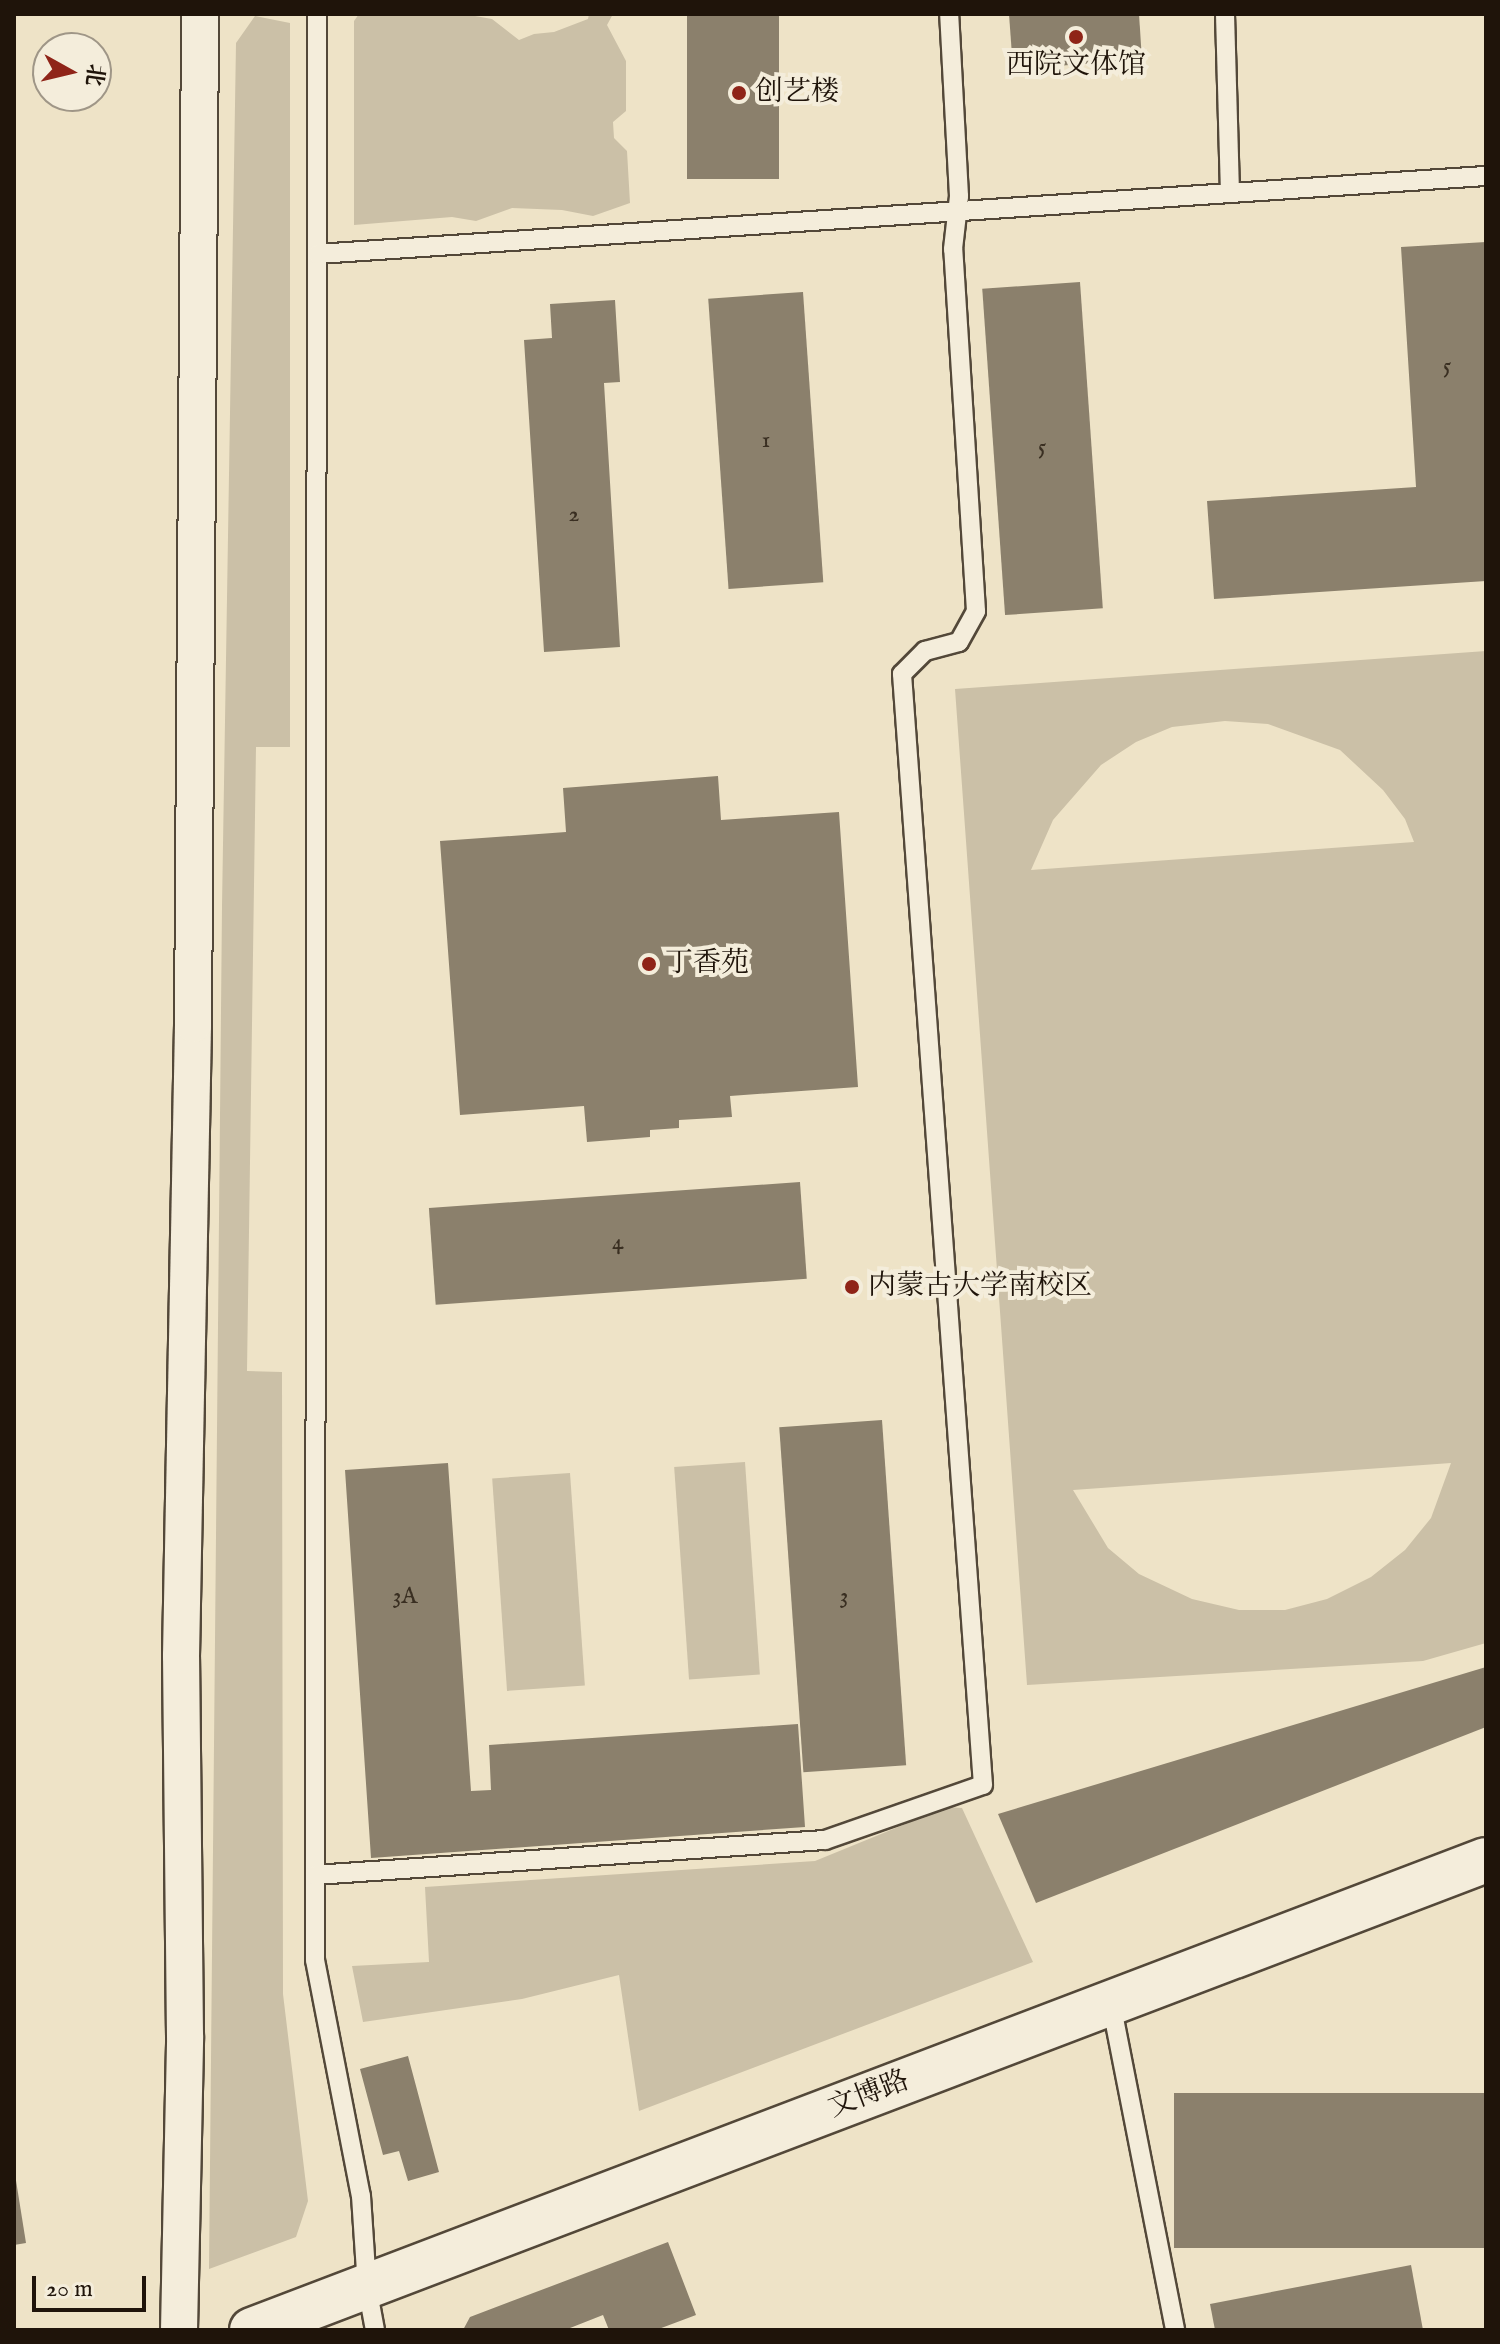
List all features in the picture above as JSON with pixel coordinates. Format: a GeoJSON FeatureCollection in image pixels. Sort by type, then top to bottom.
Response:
{"type":"FeatureCollection","features":[{"type":"Feature","properties":{"kind":"street"},"geometry":{"type":"LineString","coordinates":[[179,2330],[185,2036],[181,1656],[194,1008],[200,14]]}},
{"type":"Feature","properties":{"kind":"street","name":"文博路"},"geometry":{"type":"LineString","coordinates":[[252,2330],[1486,1860]]}},
{"type":"Feature","properties":{"kind":"lane"},"geometry":{"type":"LineString","coordinates":[[317,14],[315,1960],[361,2196],[367,2287],[375,2330]]}},
{"type":"Feature","properties":{"kind":"lane"},"geometry":{"type":"LineString","coordinates":[[315,1875],[825,1840],[983,1785],[902,674],[925,651],[959,642],[976,611],[953,249],[957,211],[949,14]]}},
{"type":"Feature","properties":{"kind":"lane"},"geometry":{"type":"LineString","coordinates":[[1225,14],[1230,193]]}},
{"type":"Feature","properties":{"kind":"lane"},"geometry":{"type":"LineString","coordinates":[[317,254],[1486,176]]}},
{"type":"Feature","properties":{"kind":"lane"},"geometry":{"type":"LineString","coordinates":[[1111,2003],[1175,2330]]}},
{"type":"Feature","properties":{"kind":"shaded area"},"geometry":{"type":"Polygon","coordinates":[[[359,14],[475,16],[492,19],[519,40],[534,34],[554,32],[588,19],[589,14],[613,14],[607,25],[626,61],[626,111],[613,122],[614,138],[627,151],[630,203],[593,216],[562,210],[512,208],[476,221],[452,217],[354,225],[354,21],[359,14]]]}},
{"type":"Feature","properties":{"kind":"shaded area"},"geometry":{"type":"Polygon","coordinates":[[[255,16],[290,23],[290,747],[256,747],[247,1371],[282,1372],[283,1994],[308,2201],[296,2237],[209,2269],[222,906],[236,43],[255,16]]]}},
{"type":"Feature","properties":{"kind":"shaded area"},"geometry":{"type":"Polygon","coordinates":[[[1486,651],[1486,1643],[1423,1661],[1027,1685],[955,689],[1486,651]],[[1225,721],[1172,727],[1136,742],[1101,765],[1053,820],[1031,870],[1414,842],[1405,819],[1383,790],[1340,750],[1268,724],[1225,721]],[[1451,1463],[1073,1490],[1108,1548],[1139,1574],[1192,1599],[1239,1610],[1285,1610],[1327,1599],[1371,1577],[1405,1550],[1431,1518],[1451,1463]]]}},
{"type":"Feature","properties":{"kind":"shaded area"},"geometry":{"type":"Polygon","coordinates":[[[745,1462],[760,1674],[689,1679],[674,1467],[745,1462]]]}},
{"type":"Feature","properties":{"kind":"shaded area"},"geometry":{"type":"Polygon","coordinates":[[[570,1473],[585,1685],[507,1691],[492,1478],[570,1473]]]}},
{"type":"Feature","properties":{"kind":"shaded area"},"geometry":{"type":"Polygon","coordinates":[[[947,1807],[962,1808],[1033,1962],[639,2111],[619,1975],[522,1999],[363,2022],[352,1966],[429,1962],[425,1887],[815,1861],[947,1807]]]}},
{"type":"Feature","properties":{"kind":"building","name":"创艺楼"},"geometry":{"type":"Polygon","coordinates":[[[687,14],[779,14],[779,179],[687,179],[687,14]]]}},
{"type":"Feature","properties":{"kind":"building","name":"西院文体馆"},"geometry":{"type":"Polygon","coordinates":[[[1009,14],[1139,14],[1142,60],[1013,69],[1009,14]]]}},
{"type":"Feature","properties":{"kind":"building"},"geometry":{"type":"Polygon","coordinates":[[[1486,242],[1486,581],[1214,599],[1207,501],[1416,487],[1401,247],[1486,242]]]}},
{"type":"Feature","properties":{"kind":"building"},"geometry":{"type":"Polygon","coordinates":[[[1080,282],[1103,608],[1005,615],[982,289],[1080,282]]]}},
{"type":"Feature","properties":{"kind":"building"},"geometry":{"type":"Polygon","coordinates":[[[803,292],[823,582],[729,589],[708,299],[803,292]]]}},
{"type":"Feature","properties":{"kind":"building"},"geometry":{"type":"Polygon","coordinates":[[[615,300],[620,382],[604,383],[620,647],[544,652],[524,340],[552,338],[550,304],[615,300]]]}},
{"type":"Feature","properties":{"kind":"building","name":"丁香苑"},"geometry":{"type":"Polygon","coordinates":[[[718,776],[721,820],[839,812],[858,1087],[730,1096],[732,1117],[679,1120],[679,1128],[650,1130],[650,1137],[587,1142],[584,1106],[460,1115],[440,841],[566,832],[563,788],[718,776]]]}},
{"type":"Feature","properties":{"kind":"building"},"geometry":{"type":"Polygon","coordinates":[[[800,1182],[807,1279],[436,1305],[429,1208],[800,1182]]]}},
{"type":"Feature","properties":{"kind":"building"},"geometry":{"type":"Polygon","coordinates":[[[882,1420],[906,1765],[803,1772],[779,1427],[882,1420]]]}},
{"type":"Feature","properties":{"kind":"building"},"geometry":{"type":"Polygon","coordinates":[[[448,1463],[471,1791],[491,1790],[489,1745],[798,1724],[805,1827],[371,1858],[345,1470],[448,1463]]]}},
{"type":"Feature","properties":{"kind":"building"},"geometry":{"type":"Polygon","coordinates":[[[1486,1667],[1486,1727],[1036,1903],[998,1814],[1486,1667]]]}},
{"type":"Feature","properties":{"kind":"building"},"geometry":{"type":"Polygon","coordinates":[[[408,2056],[439,2172],[408,2181],[399,2151],[383,2155],[360,2069],[408,2056]]]}},
{"type":"Feature","properties":{"kind":"building"},"geometry":{"type":"Polygon","coordinates":[[[1174,2093],[1486,2093],[1486,2248],[1174,2248],[1174,2093]]]}},
{"type":"Feature","properties":{"kind":"building"},"geometry":{"type":"Polygon","coordinates":[[[14,2168],[26,2243],[14,2245],[14,2168]]]}},
{"type":"Feature","properties":{"kind":"building"},"geometry":{"type":"Polygon","coordinates":[[[668,2242],[696,2315],[656,2330],[609,2330],[603,2315],[565,2330],[463,2330],[470,2317],[668,2242]]]}},
{"type":"Feature","properties":{"kind":"building"},"geometry":{"type":"Polygon","coordinates":[[[1411,2265],[1423,2330],[1215,2330],[1210,2304],[1411,2265]]]}},
{"type":"Feature","properties":{"kind":"place","name":"西院文体馆"},"geometry":{"type":"Point","coordinates":[1076,37]}},
{"type":"Feature","properties":{"kind":"place","name":"创艺楼"},"geometry":{"type":"Point","coordinates":[739,93]}},
{"type":"Feature","properties":{"kind":"place","name":"丁香苑"},"geometry":{"type":"Point","coordinates":[649,964]}},
{"type":"Feature","properties":{"kind":"place","name":"内蒙古大学南校区"},"geometry":{"type":"Point","coordinates":[852,1287]}}]}
